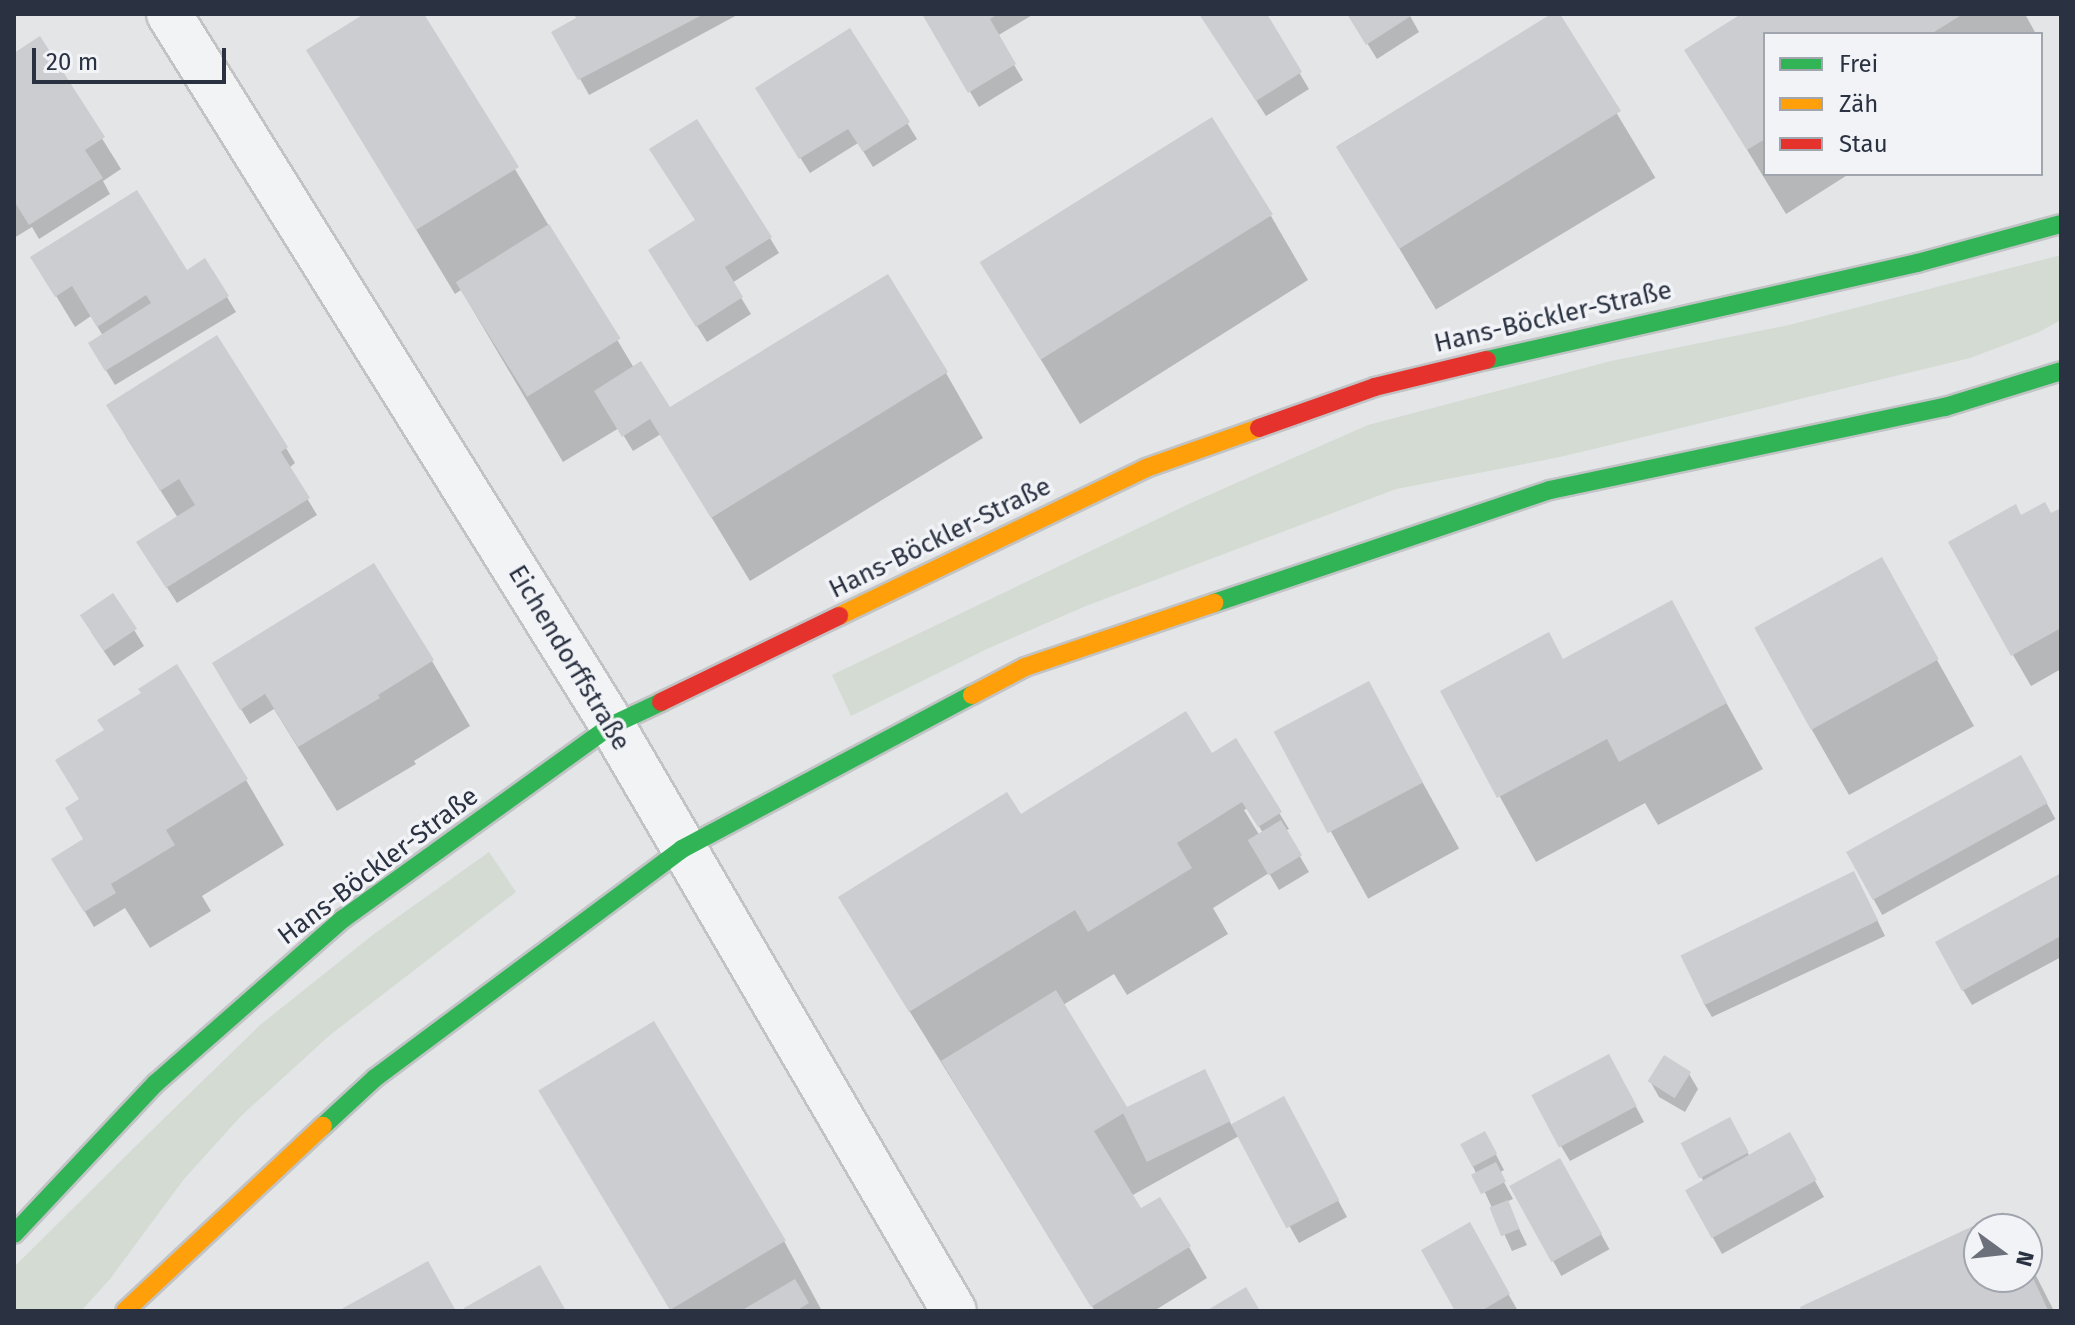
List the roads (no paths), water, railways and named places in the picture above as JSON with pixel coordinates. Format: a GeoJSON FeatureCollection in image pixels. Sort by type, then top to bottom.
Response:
{"type":"FeatureCollection","features":[{"type":"Feature","properties":{"kind":"main road","name":"Hans-Böckler-Straße"},"geometry":{"type":"LineString","coordinates":[[14,1234],[156,1083],[343,919],[612,725],[1146,468],[1375,387],[1611,329],[1917,263],[2061,224]]}},
{"type":"Feature","properties":{"kind":"main road"},"geometry":{"type":"LineString","coordinates":[[125,1311],[375,1078],[682,849],[1025,667],[1550,490],[1945,407],[2061,371]]}},
{"type":"Feature","properties":{"kind":"street","name":"Eichendorffstraße"},"geometry":{"type":"LineString","coordinates":[[169,14],[612,725],[954,1311]]}}]}
